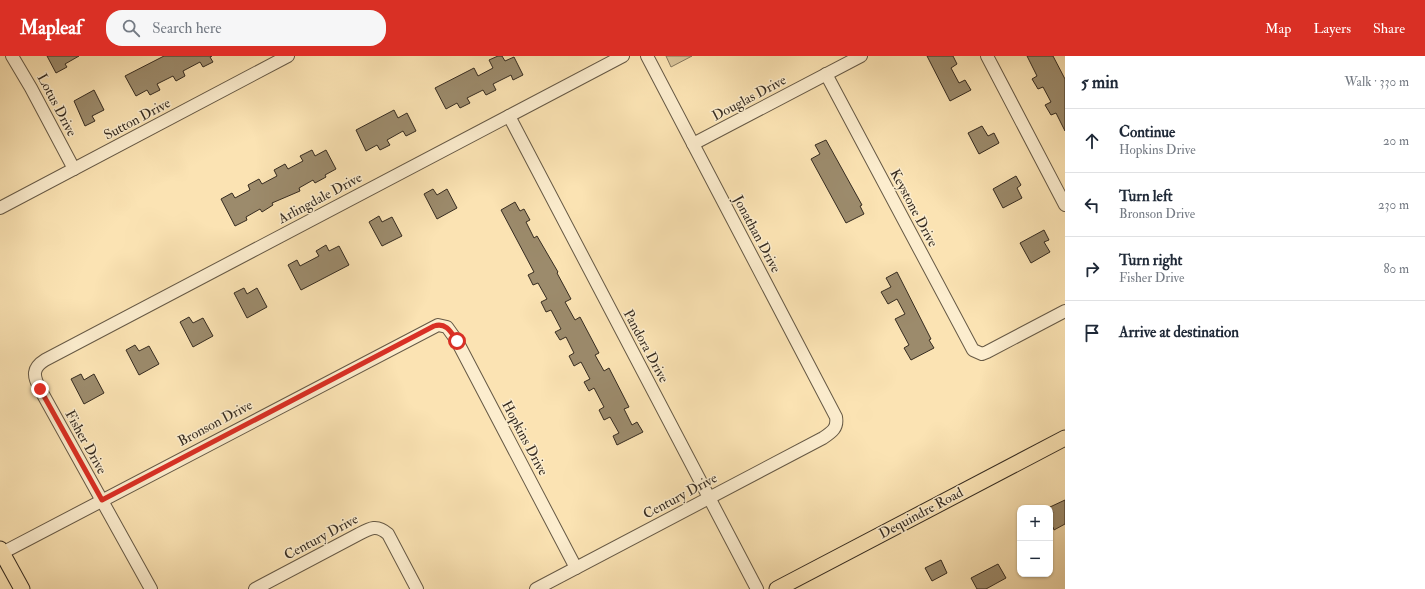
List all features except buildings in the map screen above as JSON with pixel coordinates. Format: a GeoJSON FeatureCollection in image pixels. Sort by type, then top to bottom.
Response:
{"type":"FeatureCollection","features":[{"type":"Feature","properties":{"kind":"main road","name":"Dequindre Road"},"geometry":{"type":"LineString","coordinates":[[777,589],[1065,438]]}},
{"type":"Feature","properties":{"kind":"main road"},"geometry":{"type":"LineString","coordinates":[[1,551],[22,589]]}},
{"type":"Feature","properties":{"kind":"street","name":"Lotus Drive"},"geometry":{"type":"LineString","coordinates":[[12,56],[31,88],[74,169]]}},
{"type":"Feature","properties":{"kind":"street","name":"Sutton Drive"},"geometry":{"type":"LineString","coordinates":[[0,208],[288,56]]}},
{"type":"Feature","properties":{"kind":"street","name":"Arlingdale Drive"},"geometry":{"type":"LineString","coordinates":[[35,372],[36,367],[45,360],[623,56]]}},
{"type":"Feature","properties":{"kind":"street","name":"Jonathan Drive"},"geometry":{"type":"LineString","coordinates":[[647,56],[836,417],[836,426]]}},
{"type":"Feature","properties":{"kind":"street","name":"Douglas Drive"},"geometry":{"type":"LineString","coordinates":[[693,144],[861,56]]}},
{"type":"Feature","properties":{"kind":"street"},"geometry":{"type":"LineString","coordinates":[[987,56],[1065,205]]}},
{"type":"Feature","properties":{"kind":"street","name":"Keystone Drive"},"geometry":{"type":"LineString","coordinates":[[826,74],[973,350],[982,354],[987,352],[1065,311]]}},
{"type":"Feature","properties":{"kind":"street","name":"Pandora Drive"},"geometry":{"type":"LineString","coordinates":[[509,116],[757,589]]}},
{"type":"Feature","properties":{"kind":"street","name":"Bronson Drive"},"geometry":{"type":"LineString","coordinates":[[1,551],[102,500],[434,326],[443,325]]}},
{"type":"Feature","properties":{"kind":"street","name":"Hopkins Drive"},"geometry":{"type":"LineString","coordinates":[[443,325],[451,331],[457,341],[576,568]]}},
{"type":"Feature","properties":{"kind":"street","name":"Fisher Drive"},"geometry":{"type":"LineString","coordinates":[[35,372],[35,380],[151,589]]}},
{"type":"Feature","properties":{"kind":"street","name":"Century Drive"},"geometry":{"type":"LineString","coordinates":[[536,589],[823,438],[830,434],[836,426]]}},
{"type":"Feature","properties":{"kind":"street","name":"Century Drive"},"geometry":{"type":"LineString","coordinates":[[254,589],[370,528],[376,527],[388,534],[417,589]]}},
{"type":"Feature","properties":{"kind":"shaded area"},"geometry":{"type":"Polygon","coordinates":[[[666,56],[692,56],[671,67],[666,56]]]}},
{"type":"Feature","properties":{"kind":"route"},"geometry":{"type":"LineString","coordinates":[[40,389],[102,500],[438,324],[447,327],[457,341]]}}]}
